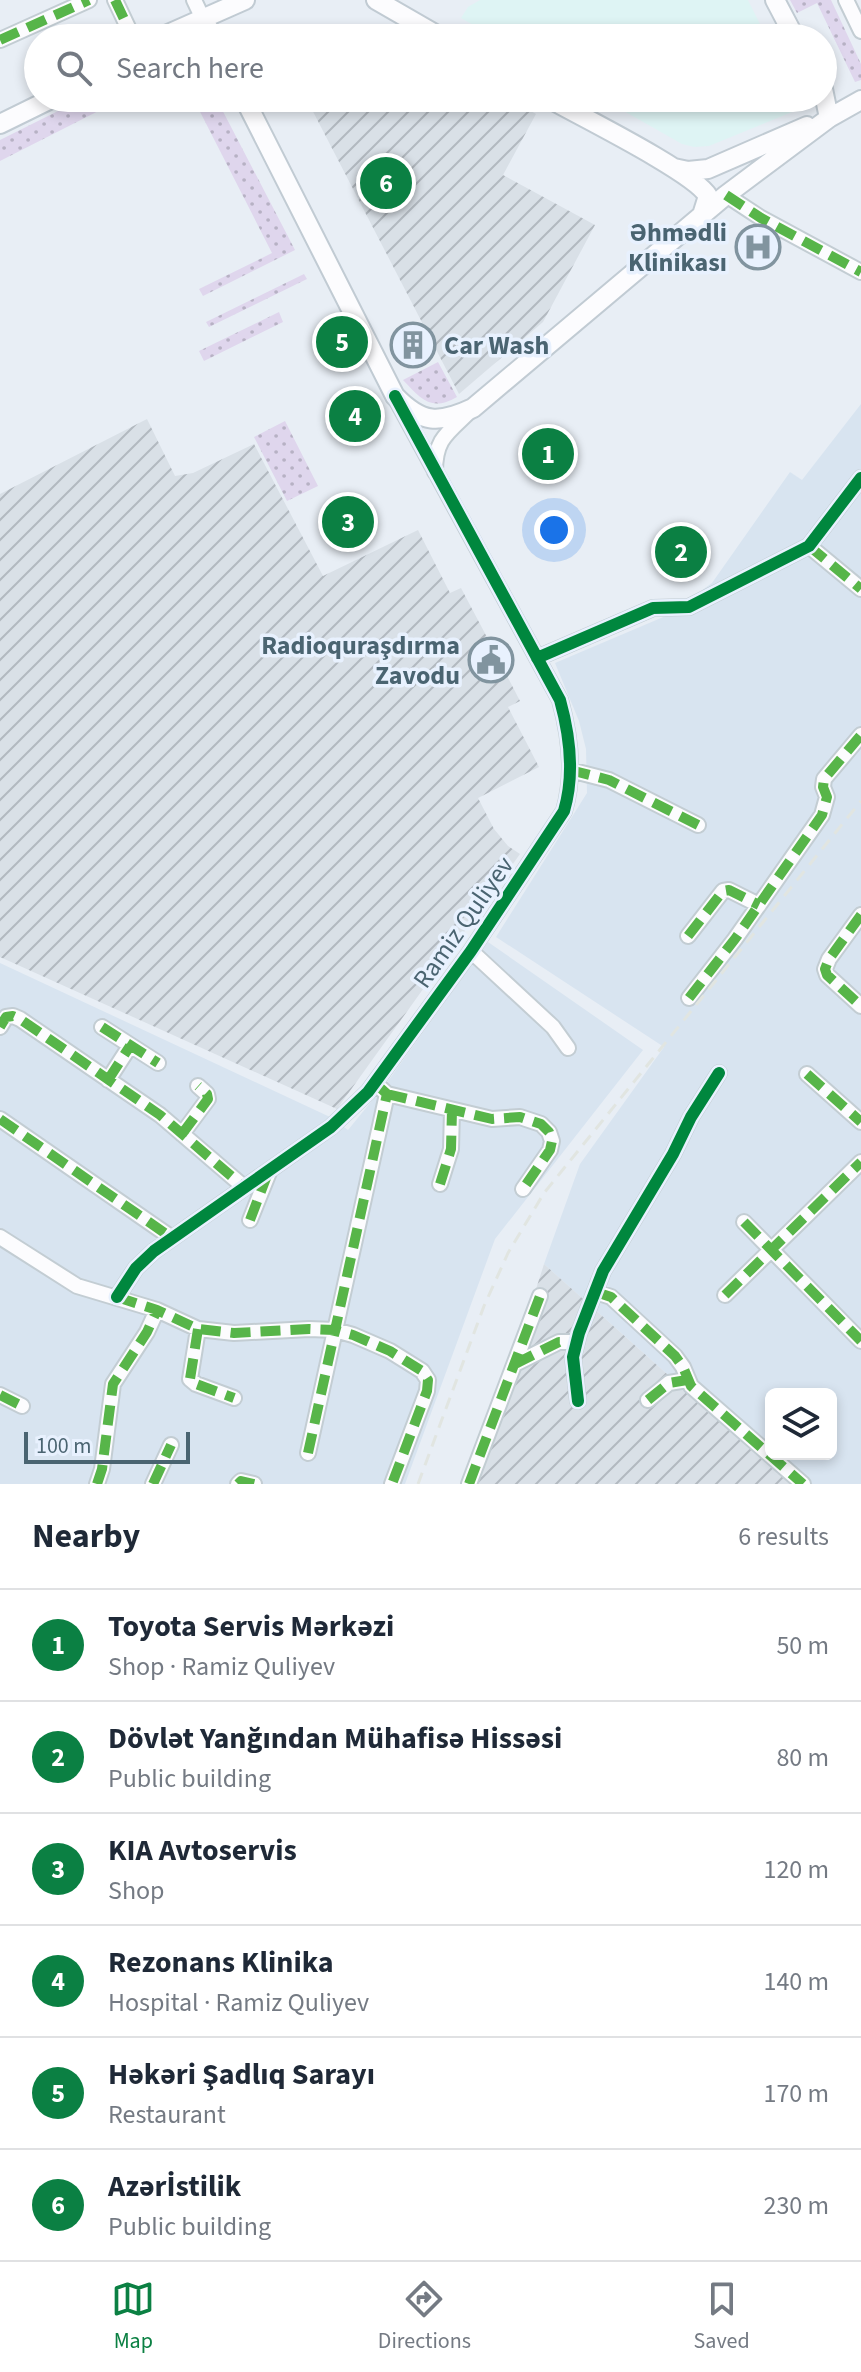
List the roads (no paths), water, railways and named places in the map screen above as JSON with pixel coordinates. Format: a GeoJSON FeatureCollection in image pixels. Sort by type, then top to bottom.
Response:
{"type":"FeatureCollection","features":[{"type":"Feature","properties":{"kind":"main road"},"geometry":{"type":"LineString","coordinates":[[191,24],[245,0]]}},
{"type":"Feature","properties":{"kind":"main road"},"geometry":{"type":"LineString","coordinates":[[775,0],[788,24]]}},
{"type":"Feature","properties":{"kind":"main road"},"geometry":{"type":"LineString","coordinates":[[378,1],[418,24]]}},
{"type":"Feature","properties":{"kind":"main road"},"geometry":{"type":"LineString","coordinates":[[203,19],[206,24]]}},
{"type":"Feature","properties":{"kind":"main road"},"geometry":{"type":"LineString","coordinates":[[251,112],[395,396],[414,414],[434,420],[454,417],[473,408],[726,195],[829,118],[861,100]]}},
{"type":"Feature","properties":{"kind":"main road"},"geometry":{"type":"LineString","coordinates":[[0,115],[24,103]]}},
{"type":"Feature","properties":{"kind":"main road"},"geometry":{"type":"LineString","coordinates":[[0,124],[24,112]]}},
{"type":"Feature","properties":{"kind":"main road"},"geometry":{"type":"LineString","coordinates":[[573,112],[726,195]]}},
{"type":"Feature","properties":{"kind":"main road"},"geometry":{"type":"LineString","coordinates":[[828,112],[829,118]]}},
{"type":"Feature","properties":{"kind":"main road"},"geometry":{"type":"LineString","coordinates":[[673,167],[688,171],[708,169],[829,118]]}},
{"type":"Feature","properties":{"kind":"main road"},"geometry":{"type":"LineString","coordinates":[[673,167],[705,191],[708,202],[701,218]]}},
{"type":"Feature","properties":{"kind":"street"},"geometry":{"type":"LineString","coordinates":[[115,0],[126,24]]}},
{"type":"Feature","properties":{"kind":"street"},"geometry":{"type":"LineString","coordinates":[[194,0],[203,19]]}},
{"type":"Feature","properties":{"kind":"street"},"geometry":{"type":"LineString","coordinates":[[846,0],[861,31]]}},
{"type":"Feature","properties":{"kind":"street"},"geometry":{"type":"LineString","coordinates":[[34,24],[80,2]]}},
{"type":"Feature","properties":{"kind":"street"},"geometry":{"type":"LineString","coordinates":[[0,40],[24,29]]}},
{"type":"Feature","properties":{"kind":"street"},"geometry":{"type":"LineString","coordinates":[[726,195],[761,218],[861,272]]}},
{"type":"Feature","properties":{"kind":"street","name":"Ramiz Quliyev"},"geometry":{"type":"LineString","coordinates":[[117,1297],[136,1268],[172,1238],[331,1127],[375,1083],[471,951],[557,824],[570,793],[570,747],[560,700],[395,396]]}},
{"type":"Feature","properties":{"kind":"street"},"geometry":{"type":"LineString","coordinates":[[435,472],[435,453],[440,442],[473,408]]}},
{"type":"Feature","properties":{"kind":"street"},"geometry":{"type":"LineString","coordinates":[[537,658],[653,608],[689,607],[809,546],[859,485]]}},
{"type":"Feature","properties":{"kind":"street"},"geometry":{"type":"LineString","coordinates":[[809,546],[861,589]]}},
{"type":"Feature","properties":{"kind":"street"},"geometry":{"type":"LineString","coordinates":[[689,998],[822,815],[827,797],[824,779],[861,735]]}},
{"type":"Feature","properties":{"kind":"street"},"geometry":{"type":"LineString","coordinates":[[570,770],[609,780],[698,825]]}},
{"type":"Feature","properties":{"kind":"street"},"geometry":{"type":"LineString","coordinates":[[688,936],[723,891],[729,890],[759,905]]}},
{"type":"Feature","properties":{"kind":"street"},"geometry":{"type":"LineString","coordinates":[[861,915],[825,969],[827,975],[861,1006]]}},
{"type":"Feature","properties":{"kind":"street"},"geometry":{"type":"LineString","coordinates":[[471,951],[553,1027],[568,1048]]}},
{"type":"Feature","properties":{"kind":"street"},"geometry":{"type":"LineString","coordinates":[[0,1027],[6,1017],[13,1016],[182,1134],[244,1187]]}},
{"type":"Feature","properties":{"kind":"street"},"geometry":{"type":"LineString","coordinates":[[102,1027],[158,1063]]}},
{"type":"Feature","properties":{"kind":"street"},"geometry":{"type":"LineString","coordinates":[[108,1080],[130,1046]]}},
{"type":"Feature","properties":{"kind":"street"},"geometry":{"type":"LineString","coordinates":[[578,1401],[573,1357],[603,1271],[719,1073]]}},
{"type":"Feature","properties":{"kind":"street"},"geometry":{"type":"LineString","coordinates":[[807,1074],[861,1122]]}},
{"type":"Feature","properties":{"kind":"street"},"geometry":{"type":"LineString","coordinates":[[375,1083],[387,1094],[452,1110],[492,1119],[520,1117],[534,1120],[549,1132],[552,1141],[550,1150],[523,1189]]}},
{"type":"Feature","properties":{"kind":"street"},"geometry":{"type":"LineString","coordinates":[[182,1134],[208,1099],[198,1086]]}},
{"type":"Feature","properties":{"kind":"street"},"geometry":{"type":"LineString","coordinates":[[308,1453],[387,1094]]}},
{"type":"Feature","properties":{"kind":"street"},"geometry":{"type":"LineString","coordinates":[[440,1184],[451,1149],[452,1110]]}},
{"type":"Feature","properties":{"kind":"street"},"geometry":{"type":"LineString","coordinates":[[0,1119],[172,1238]]}},
{"type":"Feature","properties":{"kind":"street"},"geometry":{"type":"LineString","coordinates":[[725,1295],[861,1162]]}},
{"type":"Feature","properties":{"kind":"street"},"geometry":{"type":"LineString","coordinates":[[250,1220],[270,1169]]}},
{"type":"Feature","properties":{"kind":"street"},"geometry":{"type":"LineString","coordinates":[[744,1222],[861,1341]]}},
{"type":"Feature","properties":{"kind":"street"},"geometry":{"type":"LineString","coordinates":[[0,1237],[77,1286],[157,1310],[198,1329],[234,1333],[335,1330],[390,1351],[422,1371],[428,1380],[425,1400],[392,1484]]}},
{"type":"Feature","properties":{"kind":"street"},"geometry":{"type":"LineString","coordinates":[[596,1292],[611,1297],[675,1356],[687,1380],[803,1484]]}},
{"type":"Feature","properties":{"kind":"street"},"geometry":{"type":"LineString","coordinates":[[469,1484],[540,1296]]}},
{"type":"Feature","properties":{"kind":"street"},"geometry":{"type":"LineString","coordinates":[[97,1484],[102,1469],[113,1384],[147,1332],[157,1310]]}},
{"type":"Feature","properties":{"kind":"street"},"geometry":{"type":"LineString","coordinates":[[198,1329],[190,1379],[234,1398]]}},
{"type":"Feature","properties":{"kind":"street"},"geometry":{"type":"LineString","coordinates":[[515,1364],[559,1342],[577,1342]]}},
{"type":"Feature","properties":{"kind":"street"},"geometry":{"type":"LineString","coordinates":[[648,1400],[669,1383],[687,1380]]}},
{"type":"Feature","properties":{"kind":"street"},"geometry":{"type":"LineString","coordinates":[[0,1395],[22,1406]]}},
{"type":"Feature","properties":{"kind":"street"},"geometry":{"type":"LineString","coordinates":[[153,1484],[171,1445]]}},
{"type":"Feature","properties":{"kind":"street"},"geometry":{"type":"LineString","coordinates":[[238,1484],[247,1481],[254,1484]]}},
{"type":"Feature","properties":{"kind":"railway"},"geometry":{"type":"LineString","coordinates":[[418,1484],[484,1306],[508,1253],[544,1193],[861,801]]}},
{"type":"Feature","properties":{"kind":"place","name":"Azərİstilik"},"geometry":{"type":"Point","coordinates":[386,183]}},
{"type":"Feature","properties":{"kind":"place","name":"Əhmədli Klinikası"},"geometry":{"type":"Point","coordinates":[758,247]}},
{"type":"Feature","properties":{"kind":"place","name":"Həkəri Şadlıq Sarayı"},"geometry":{"type":"Point","coordinates":[342,342]}},
{"type":"Feature","properties":{"kind":"place","name":"Car Wash"},"geometry":{"type":"Point","coordinates":[413,345]}},
{"type":"Feature","properties":{"kind":"place","name":"Rezonans Klinika"},"geometry":{"type":"Point","coordinates":[355,416]}},
{"type":"Feature","properties":{"kind":"place","name":"Toyota Servis Mərkəzi"},"geometry":{"type":"Point","coordinates":[548,454]}},
{"type":"Feature","properties":{"kind":"place","name":"KIA Avtoservis"},"geometry":{"type":"Point","coordinates":[348,522]}},
{"type":"Feature","properties":{"kind":"place","name":"Dövlət Yanğından Mühafisə Hissəsi"},"geometry":{"type":"Point","coordinates":[681,552]}},
{"type":"Feature","properties":{"kind":"place","name":"Radioquraşdırma Zavodu"},"geometry":{"type":"Point","coordinates":[491,660]}}]}
